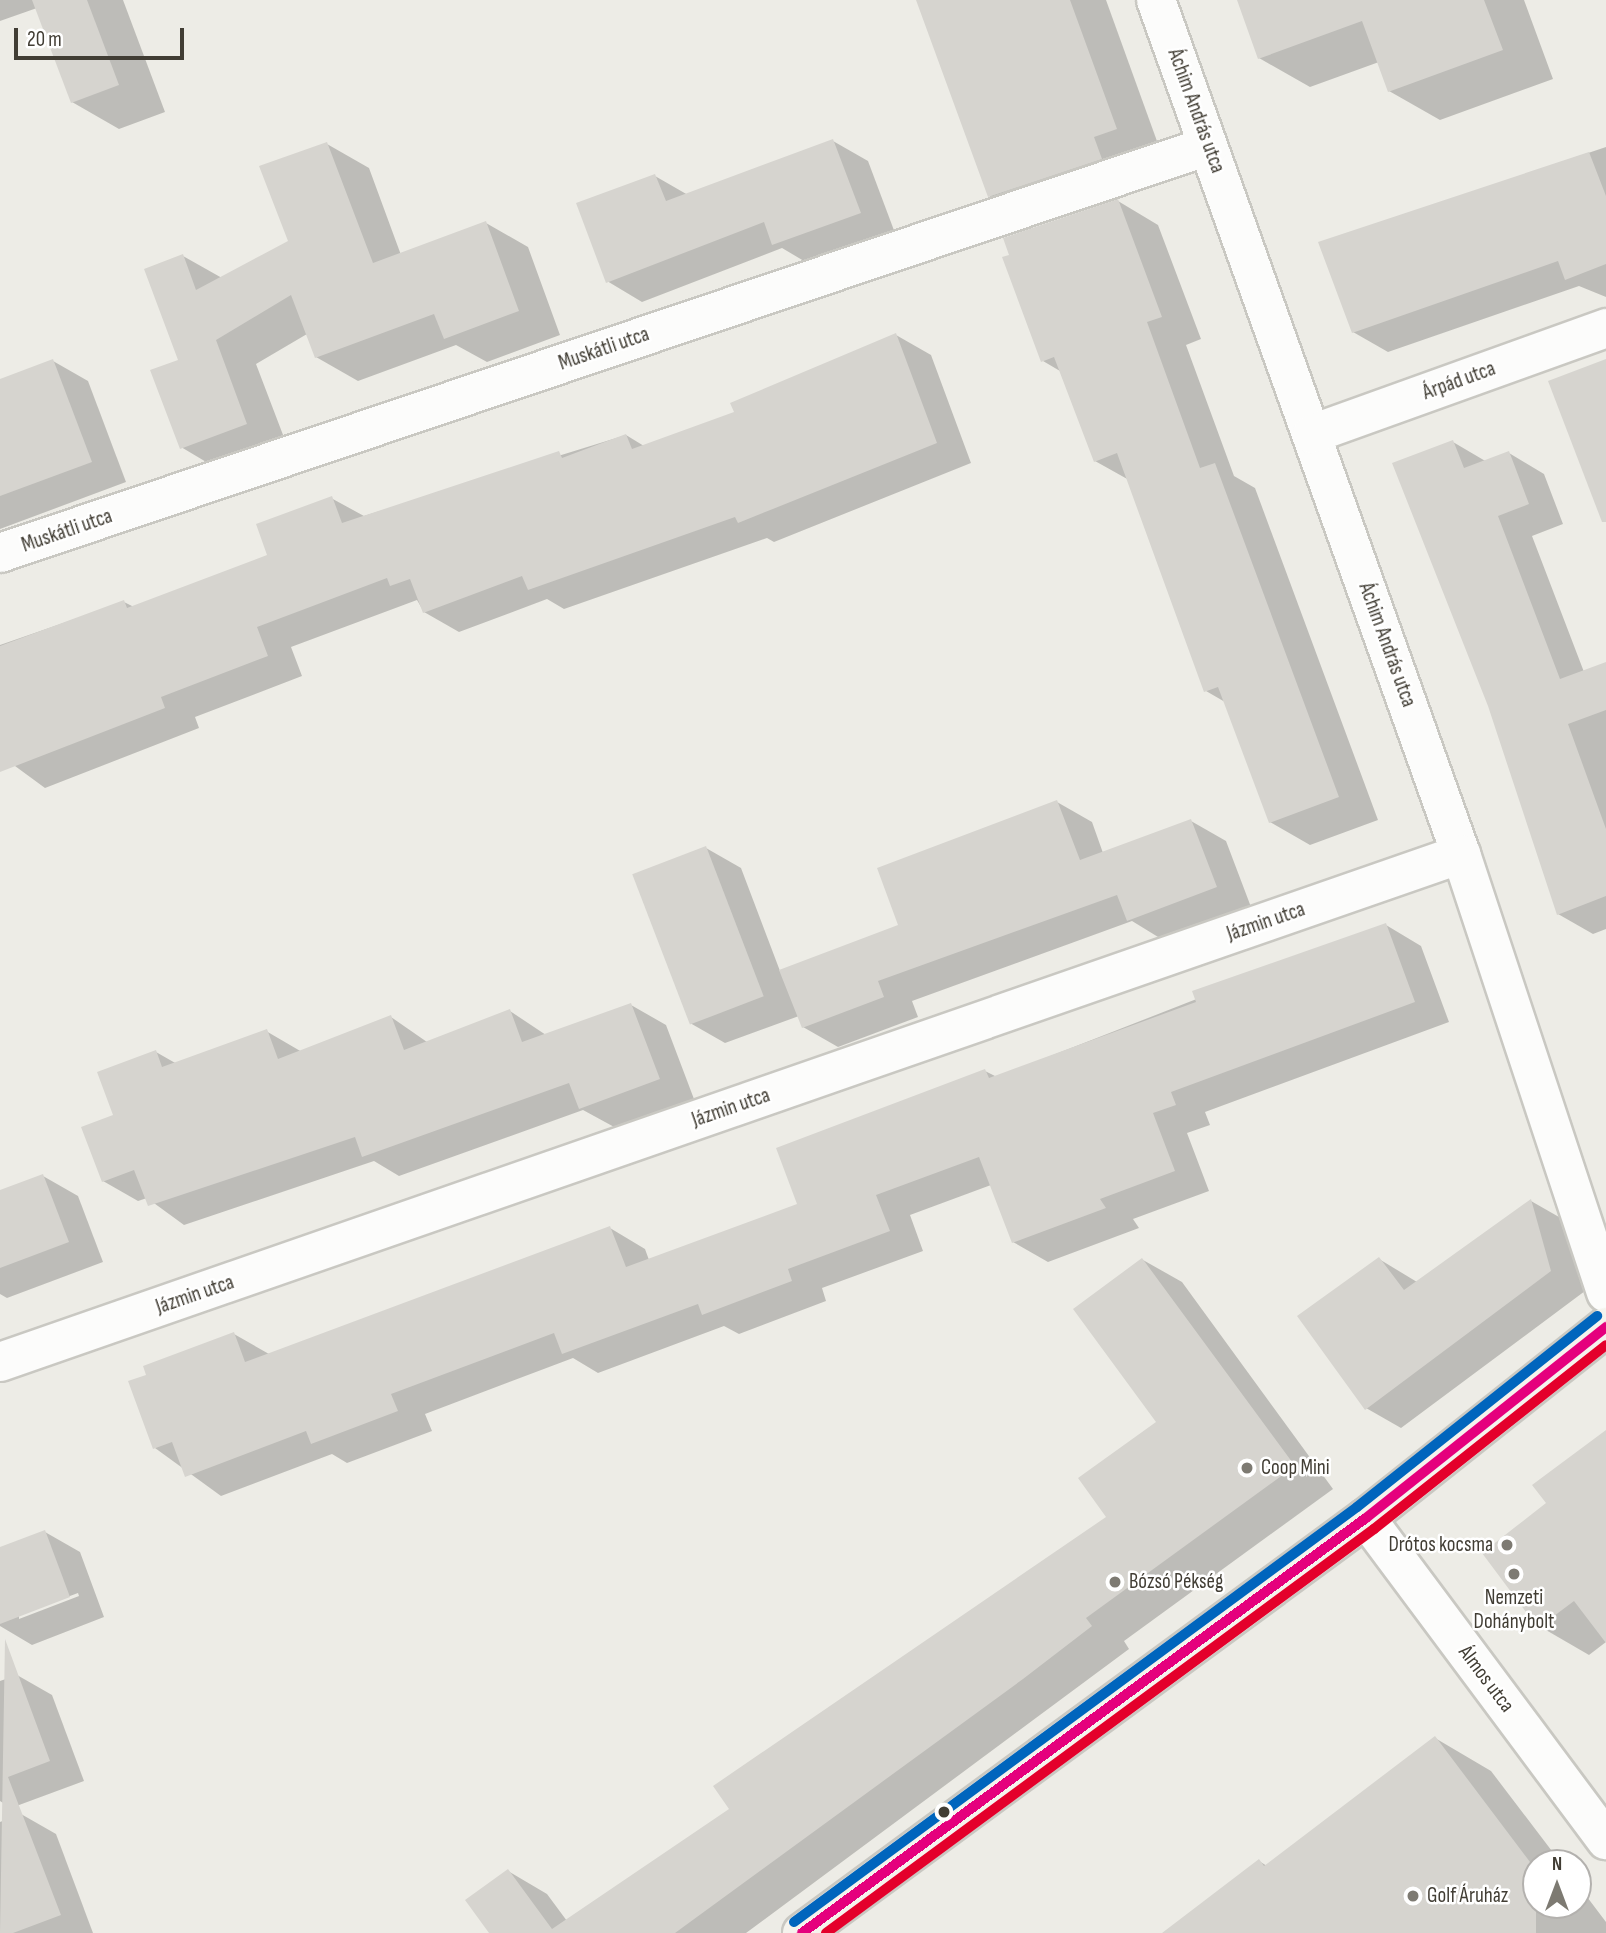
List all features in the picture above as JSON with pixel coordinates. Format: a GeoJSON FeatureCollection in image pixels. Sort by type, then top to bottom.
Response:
{"type":"FeatureCollection","features":[{"type":"Feature","properties":{"kind":"main road"},"geometry":{"type":"LineString","coordinates":[[802,1933],[1366,1518],[1606,1327]]}},
{"type":"Feature","properties":{"kind":"street","name":"Áchim András utca"},"geometry":{"type":"LineString","coordinates":[[1156,0],[1461,854],[1606,1293]]}},
{"type":"Feature","properties":{"kind":"street","name":"Muskátli utca"},"geometry":{"type":"LineString","coordinates":[[0,553],[1208,146]]}},
{"type":"Feature","properties":{"kind":"street","name":"Árpád utca"},"geometry":{"type":"LineString","coordinates":[[1312,435],[1606,328]]}},
{"type":"Feature","properties":{"kind":"street","name":"Jázmin utca"},"geometry":{"type":"LineString","coordinates":[[0,1362],[1461,854]]}},
{"type":"Feature","properties":{"kind":"street","name":"Álmos utca"},"geometry":{"type":"LineString","coordinates":[[1366,1518],[1606,1840]]}},
{"type":"Feature","properties":{"kind":"building"},"geometry":{"type":"Polygon","coordinates":[[[32,0],[87,0],[119,85],[71,103],[32,0]]]}},
{"type":"Feature","properties":{"kind":"building"},"geometry":{"type":"Polygon","coordinates":[[[916,0],[1070,0],[1117,129],[1094,137],[1102,159],[988,197],[916,0]]]}},
{"type":"Feature","properties":{"kind":"building"},"geometry":{"type":"Polygon","coordinates":[[[1237,0],[1484,0],[1503,50],[1388,92],[1362,21],[1258,59],[1237,0]]]}},
{"type":"Feature","properties":{"kind":"building"},"geometry":{"type":"Polygon","coordinates":[[[833,139],[861,213],[772,245],[764,222],[606,283],[576,203],[655,174],[666,201],[833,139]]]}},
{"type":"Feature","properties":{"kind":"building"},"geometry":{"type":"Polygon","coordinates":[[[327,142],[373,263],[486,221],[519,311],[444,339],[434,314],[315,358],[291,295],[216,340],[247,424],[180,449],[150,370],[178,360],[144,269],[183,254],[196,290],[288,241],[259,166],[327,142]]]}},
{"type":"Feature","properties":{"kind":"building"},"geometry":{"type":"Polygon","coordinates":[[[1589,152],[1606,196],[1606,264],[1565,280],[1558,261],[1352,333],[1318,242],[1589,152]]]}},
{"type":"Feature","properties":{"kind":"building"},"geometry":{"type":"Polygon","coordinates":[[[1118,199],[1162,317],[1147,322],[1200,468],[1215,463],[1339,797],[1269,823],[1218,687],[1204,692],[1117,453],[1094,462],[1054,357],[1041,362],[1002,257],[1009,255],[1003,238],[1118,199]]]}},
{"type":"Feature","properties":{"kind":"building"},"geometry":{"type":"Polygon","coordinates":[[[896,333],[937,443],[738,523],[735,517],[528,590],[522,576],[423,613],[410,579],[390,586],[387,578],[257,627],[268,656],[161,697],[165,708],[0,772],[0,646],[124,600],[127,608],[267,555],[256,524],[332,496],[342,523],[559,451],[562,458],[626,434],[632,449],[734,412],[730,403],[896,333]]]}},
{"type":"Feature","properties":{"kind":"building"},"geometry":{"type":"Polygon","coordinates":[[[53,359],[92,462],[0,496],[0,379],[53,359]]]}},
{"type":"Feature","properties":{"kind":"building"},"geometry":{"type":"Polygon","coordinates":[[[1606,359],[1606,522],[1602,522],[1548,381],[1606,359]]]}},
{"type":"Feature","properties":{"kind":"building"},"geometry":{"type":"Polygon","coordinates":[[[1453,440],[1464,468],[1509,451],[1529,504],[1498,516],[1560,679],[1606,662],[1606,710],[1568,724],[1606,829],[1606,896],[1557,915],[1488,706],[1392,463],[1453,440]]]}},
{"type":"Feature","properties":{"kind":"building"},"geometry":{"type":"Polygon","coordinates":[[[1057,800],[1080,860],[1191,819],[1217,887],[1127,921],[1117,895],[878,981],[884,997],[802,1028],[779,970],[898,925],[877,868],[1057,800]]]}},
{"type":"Feature","properties":{"kind":"building"},"geometry":{"type":"Polygon","coordinates":[[[706,846],[764,996],[690,1025],[632,874],[706,846]]]}},
{"type":"Feature","properties":{"kind":"building"},"geometry":{"type":"Polygon","coordinates":[[[1386,923],[1415,1002],[1171,1092],[1176,1105],[1153,1113],[1175,1171],[1100,1199],[1106,1208],[1012,1243],[979,1157],[876,1195],[890,1231],[788,1269],[792,1281],[702,1315],[698,1304],[562,1354],[554,1333],[391,1394],[398,1411],[311,1444],[306,1431],[185,1477],[172,1442],[153,1449],[128,1381],[146,1375],[143,1366],[234,1332],[245,1362],[610,1226],[626,1267],[797,1204],[776,1148],[985,1069],[989,1078],[1196,1002],[1192,991],[1386,923]]]}},
{"type":"Feature","properties":{"kind":"building"},"geometry":{"type":"Polygon","coordinates":[[[631,1003],[660,1079],[579,1109],[569,1083],[362,1157],[355,1137],[148,1206],[134,1170],[102,1182],[81,1127],[113,1115],[97,1072],[156,1050],[162,1067],[267,1029],[278,1059],[391,1015],[404,1050],[510,1009],[522,1042],[631,1003]]]}},
{"type":"Feature","properties":{"kind":"building"},"geometry":{"type":"Polygon","coordinates":[[[43,1174],[69,1242],[0,1268],[0,1190],[43,1174]]]}},
{"type":"Feature","properties":{"kind":"building"},"geometry":{"type":"Polygon","coordinates":[[[1531,1199],[1551,1271],[1365,1410],[1297,1316],[1379,1257],[1404,1290],[1531,1199]]]}},
{"type":"Feature","properties":{"kind":"building"},"geometry":{"type":"Polygon","coordinates":[[[1142,1258],[1295,1466],[1086,1618],[1092,1626],[1023,1679],[675,1933],[489,1933],[465,1900],[508,1869],[552,1929],[729,1809],[713,1786],[1106,1517],[1078,1478],[1156,1422],[1073,1309],[1142,1258]]]}},
{"type":"Feature","properties":{"kind":"building"},"geometry":{"type":"Polygon","coordinates":[[[1606,1430],[1606,1643],[1574,1601],[1538,1628],[1482,1553],[1546,1503],[1532,1485],[1606,1430]]]}},
{"type":"Feature","properties":{"kind":"building"},"geometry":{"type":"Polygon","coordinates":[[[45,1530],[70,1597],[0,1624],[0,1547],[45,1530]]]}},
{"type":"Feature","properties":{"kind":"building"},"geometry":{"type":"Polygon","coordinates":[[[5,1639],[50,1761],[8,1777],[61,1915],[13,1933],[0,1933],[5,1639]]]}},
{"type":"Feature","properties":{"kind":"building"},"geometry":{"type":"Polygon","coordinates":[[[1435,1736],[1522,1851],[1522,1919],[1536,1919],[1536,1933],[1162,1933],[1259,1859],[1264,1866],[1435,1736]]]}},
{"type":"Feature","properties":{"kind":"transit line"},"geometry":{"type":"LineString","coordinates":[[794,1922],[1357,1507],[1597,1316]]}},
{"type":"Feature","properties":{"kind":"transit line"},"geometry":{"type":"LineString","coordinates":[[802,1933],[1366,1518],[1606,1327]]}},
{"type":"Feature","properties":{"kind":"transit line"},"geometry":{"type":"LineString","coordinates":[[826,1933],[1374,1529],[1606,1345]]}},
{"type":"Feature","properties":{"kind":"place","name":"Coop Mini"},"geometry":{"type":"Point","coordinates":[1247,1468]}},
{"type":"Feature","properties":{"kind":"place","name":"Drótos kocsma"},"geometry":{"type":"Point","coordinates":[1507,1545]}},
{"type":"Feature","properties":{"kind":"place","name":"Nemzeti Dohánybolt"},"geometry":{"type":"Point","coordinates":[1514,1574]}},
{"type":"Feature","properties":{"kind":"place","name":"Bózsó Pékség"},"geometry":{"type":"Point","coordinates":[1115,1582]}},
{"type":"Feature","properties":{"kind":"place","name":"Golf Áruház"},"geometry":{"type":"Point","coordinates":[1413,1896]}}]}
